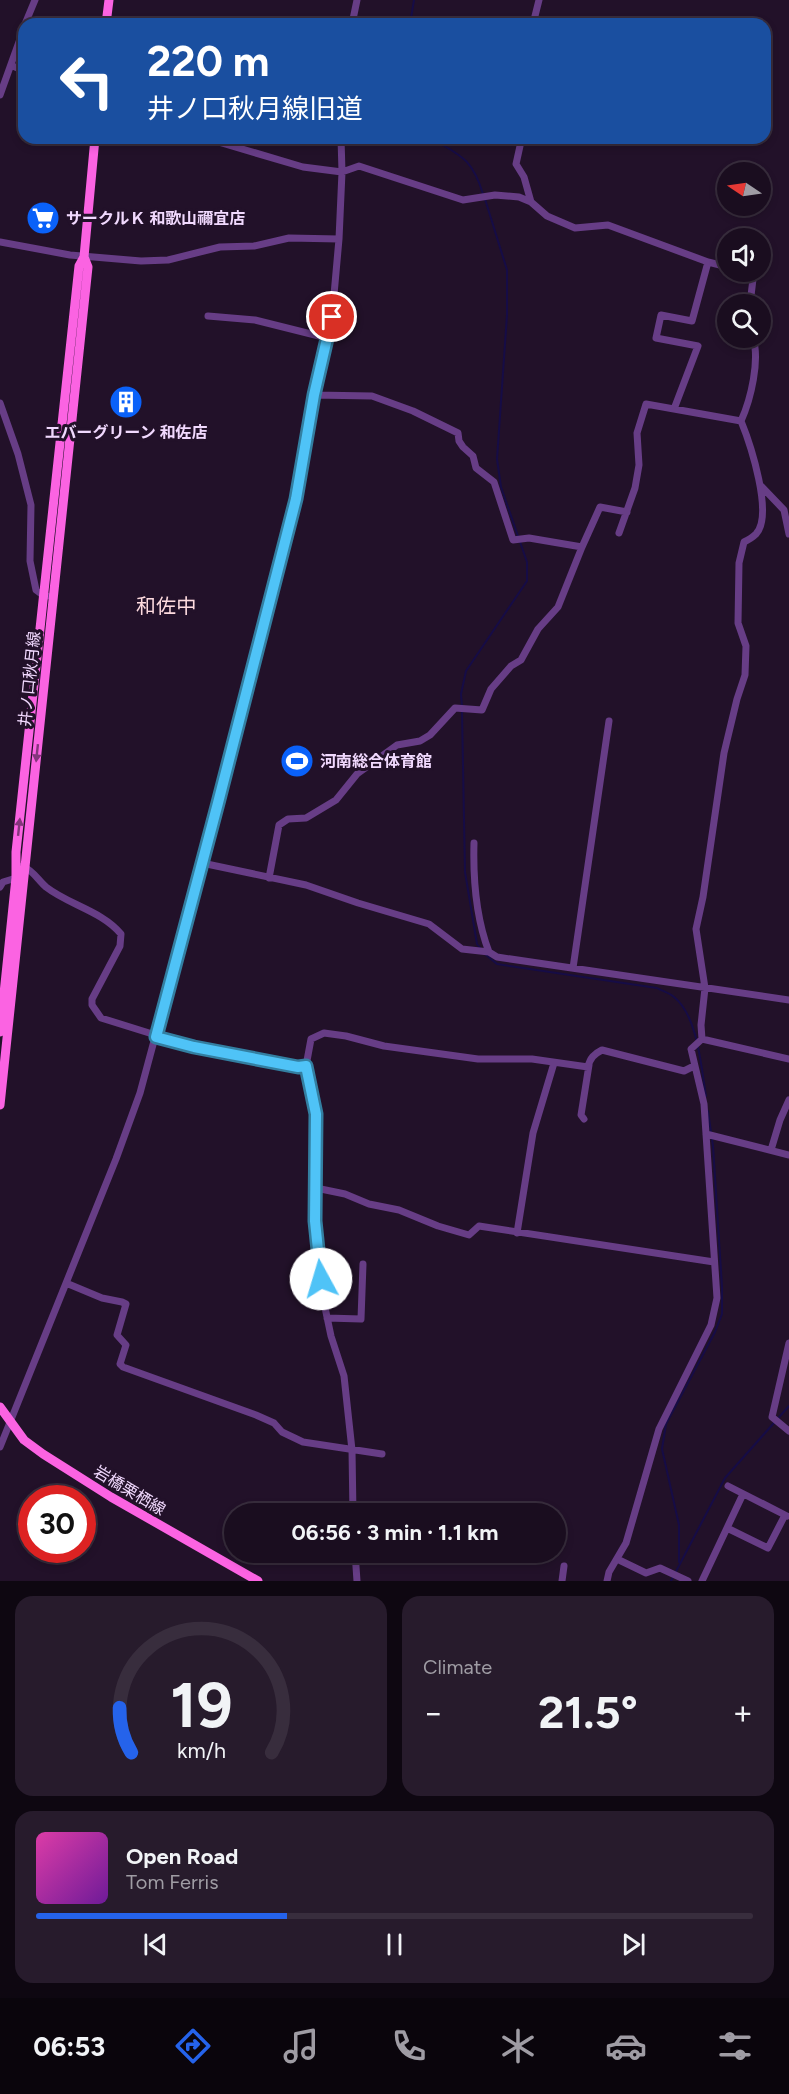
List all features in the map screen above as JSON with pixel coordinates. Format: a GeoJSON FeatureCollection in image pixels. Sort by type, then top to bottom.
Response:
{"type":"FeatureCollection","features":[{"type":"Feature","properties":{"kind":"main road"},"geometry":{"type":"LineString","coordinates":[[107,18],[109,0]]}},
{"type":"Feature","properties":{"kind":"main road","name":"井ノ口秋月線"},"geometry":{"type":"LineString","coordinates":[[0,1105],[79,266],[84,257],[94,144]]}},
{"type":"Feature","properties":{"kind":"main road","name":"井ノ口秋月線"},"geometry":{"type":"LineString","coordinates":[[0,1032],[16,878],[21,865]]}},
{"type":"Feature","properties":{"kind":"main road","name":"岩橋栗栖線"},"geometry":{"type":"LineString","coordinates":[[0,1407],[24,1440],[43,1454],[111,1497],[258,1581]]}},
{"type":"Feature","properties":{"kind":"street"},"geometry":{"type":"LineString","coordinates":[[28,18],[35,0]]}},
{"type":"Feature","properties":{"kind":"street"},"geometry":{"type":"LineString","coordinates":[[353,18],[357,0]]}},
{"type":"Feature","properties":{"kind":"street"},"geometry":{"type":"LineString","coordinates":[[534,18],[539,0]]}},
{"type":"Feature","properties":{"kind":"street"},"geometry":{"type":"LineString","coordinates":[[0,95],[18,46]]}},
{"type":"Feature","properties":{"kind":"street"},"geometry":{"type":"LineString","coordinates":[[11,65],[18,68]]}},
{"type":"Feature","properties":{"kind":"street"},"geometry":{"type":"LineString","coordinates":[[225,144],[303,167],[342,172],[359,166],[463,200],[495,195],[519,197],[531,202],[547,216],[575,228],[608,225],[717,264]]}},
{"type":"Feature","properties":{"kind":"street"},"geometry":{"type":"LineString","coordinates":[[0,1447],[140,1093],[202,863],[296,499],[314,395],[332,317],[339,239],[341,144]]}},
{"type":"Feature","properties":{"kind":"street"},"geometry":{"type":"LineString","coordinates":[[520,144],[516,164],[524,177],[531,202]]}},
{"type":"Feature","properties":{"kind":"street"},"geometry":{"type":"LineString","coordinates":[[0,242],[84,257],[141,261],[168,260],[220,248],[254,246],[289,238],[339,239]]}},
{"type":"Feature","properties":{"kind":"street"},"geometry":{"type":"LineString","coordinates":[[674,409],[698,346],[656,338],[661,315],[692,321],[708,262]]}},
{"type":"Feature","properties":{"kind":"street"},"geometry":{"type":"LineString","coordinates":[[208,316],[255,321],[327,338]]}},
{"type":"Feature","properties":{"kind":"street"},"geometry":{"type":"LineString","coordinates":[[701,1040],[700,1025],[705,988],[696,928],[703,897],[724,753],[745,675],[746,646],[738,623],[739,562],[744,542],[757,533],[762,519],[761,486],[751,446],[741,421],[752,384],[756,348]]}},
{"type":"Feature","properties":{"kind":"street"},"geometry":{"type":"LineString","coordinates":[[314,395],[372,396],[413,411],[458,433],[463,447],[473,456],[476,468],[494,482],[513,540],[529,538],[582,546]]}},
{"type":"Feature","properties":{"kind":"street"},"geometry":{"type":"LineString","coordinates":[[0,403],[18,454],[31,505],[30,561],[36,590],[48,596]]}},
{"type":"Feature","properties":{"kind":"street"},"geometry":{"type":"LineString","coordinates":[[619,533],[636,488],[639,465],[637,433],[646,404],[741,421]]}},
{"type":"Feature","properties":{"kind":"street"},"geometry":{"type":"LineString","coordinates":[[761,486],[784,510],[789,534]]}},
{"type":"Feature","properties":{"kind":"street"},"geometry":{"type":"LineString","coordinates":[[269,878],[279,825],[288,819],[306,818],[336,800],[357,774],[397,745],[420,741],[430,735],[455,708],[482,710],[491,689],[511,666],[521,660],[537,629],[558,607],[600,507],[627,512]]}},
{"type":"Feature","properties":{"kind":"street"},"geometry":{"type":"LineString","coordinates":[[573,968],[609,721]]}},
{"type":"Feature","properties":{"kind":"street"},"geometry":{"type":"LineString","coordinates":[[474,843],[473,874],[483,938],[489,952]]}},
{"type":"Feature","properties":{"kind":"street"},"geometry":{"type":"LineString","coordinates":[[202,863],[306,885],[429,924],[462,949],[474,952],[489,952],[497,957],[789,1000]]}},
{"type":"Feature","properties":{"kind":"street"},"geometry":{"type":"LineString","coordinates":[[21,865],[58,896],[101,917],[114,925],[121,934],[120,946],[92,999],[92,1005],[101,1018],[194,1047],[298,1067],[306,1066]]}},
{"type":"Feature","properties":{"kind":"street"},"geometry":{"type":"LineString","coordinates":[[0,888],[3,882],[16,878]]}},
{"type":"Feature","properties":{"kind":"street"},"geometry":{"type":"LineString","coordinates":[[353,1503],[352,1450],[344,1376],[327,1318],[315,1221],[316,1114],[306,1066],[311,1039],[324,1033],[384,1046],[478,1059],[532,1059],[588,1067],[589,1065]]}},
{"type":"Feature","properties":{"kind":"street"},"geometry":{"type":"LineString","coordinates":[[607,1581],[626,1543],[659,1430],[711,1325],[717,1298],[704,1104],[691,1049],[701,1040]]}},
{"type":"Feature","properties":{"kind":"street"},"geometry":{"type":"LineString","coordinates":[[701,1040],[789,1059]]}},
{"type":"Feature","properties":{"kind":"street"},"geometry":{"type":"LineString","coordinates":[[584,1119],[581,1115],[590,1059],[602,1050],[684,1071],[694,1066]]}},
{"type":"Feature","properties":{"kind":"street"},"geometry":{"type":"LineString","coordinates":[[517,1233],[533,1133],[554,1063]]}},
{"type":"Feature","properties":{"kind":"street"},"geometry":{"type":"LineString","coordinates":[[771,1150],[789,1100]]}},
{"type":"Feature","properties":{"kind":"street"},"geometry":{"type":"LineString","coordinates":[[706,1134],[789,1155]]}},
{"type":"Feature","properties":{"kind":"street"},"geometry":{"type":"LineString","coordinates":[[316,1188],[345,1194],[369,1204],[399,1210],[438,1226],[469,1235],[479,1226],[714,1262]]}},
{"type":"Feature","properties":{"kind":"street"},"geometry":{"type":"LineString","coordinates":[[327,1318],[361,1318],[363,1264]]}},
{"type":"Feature","properties":{"kind":"street"},"geometry":{"type":"LineString","coordinates":[[66,1283],[102,1298],[126,1304],[117,1335],[126,1345],[120,1364],[123,1367],[256,1415],[274,1423],[282,1432],[303,1442],[382,1454]]}},
{"type":"Feature","properties":{"kind":"street"},"geometry":{"type":"LineString","coordinates":[[789,1343],[772,1417],[789,1431]]}},
{"type":"Feature","properties":{"kind":"street"},"geometry":{"type":"LineString","coordinates":[[727,1528],[768,1548],[787,1516],[728,1486]]}},
{"type":"Feature","properties":{"kind":"street"},"geometry":{"type":"LineString","coordinates":[[702,1581],[743,1494]]}},
{"type":"Feature","properties":{"kind":"street"},"geometry":{"type":"LineString","coordinates":[[617,1559],[646,1573],[660,1568],[679,1579],[688,1581]]}},
{"type":"Feature","properties":{"kind":"street"},"geometry":{"type":"LineString","coordinates":[[356,1563],[357,1581]]}},
{"type":"Feature","properties":{"kind":"street"},"geometry":{"type":"LineString","coordinates":[[562,1581],[564,1566]]}},
{"type":"Feature","properties":{"kind":"waterway"},"geometry":{"type":"LineString","coordinates":[[411,18],[414,0]]}},
{"type":"Feature","properties":{"kind":"waterway"},"geometry":{"type":"LineString","coordinates":[[441,144],[470,165],[483,194]]}},
{"type":"Feature","properties":{"kind":"waterway"},"geometry":{"type":"LineString","coordinates":[[462,706],[461,694],[466,671],[527,581],[527,562],[501,487],[497,459],[507,315],[507,270],[485,199]]}},
{"type":"Feature","properties":{"kind":"waterway"},"geometry":{"type":"LineString","coordinates":[[462,712],[465,872],[477,944],[481,949]]}},
{"type":"Feature","properties":{"kind":"waterway"},"geometry":{"type":"LineString","coordinates":[[485,954],[497,964],[657,988],[672,996],[682,1006],[693,1029],[706,1096]]}},
{"type":"Feature","properties":{"kind":"waterway"},"geometry":{"type":"LineString","coordinates":[[679,1562],[679,1525],[662,1449],[666,1424],[715,1332],[722,1314],[713,1146],[708,1111]]}},
{"type":"Feature","properties":{"kind":"waterway"},"geometry":{"type":"LineString","coordinates":[[671,1581],[725,1478],[789,1406]]}},
{"type":"Feature","properties":{"kind":"place","name":"サークルＫ 和歌山禰宜店"},"geometry":{"type":"Point","coordinates":[43,218]}},
{"type":"Feature","properties":{"kind":"place","name":"エバーグリーン 和佐店"},"geometry":{"type":"Point","coordinates":[126,402]}},
{"type":"Feature","properties":{"kind":"place","name":"河南総合体育館"},"geometry":{"type":"Point","coordinates":[297,761]}},
{"type":"Feature","properties":{"kind":"district","name":"和佐中"},"geometry":{"type":"Point","coordinates":[166,606]}},
{"type":"Feature","properties":{"kind":"route"},"geometry":{"type":"LineString","coordinates":[[321,1279],[315,1221],[316,1114],[306,1066],[301,1068],[194,1047],[156,1037],[296,499],[314,395],[332,317]]}}]}
